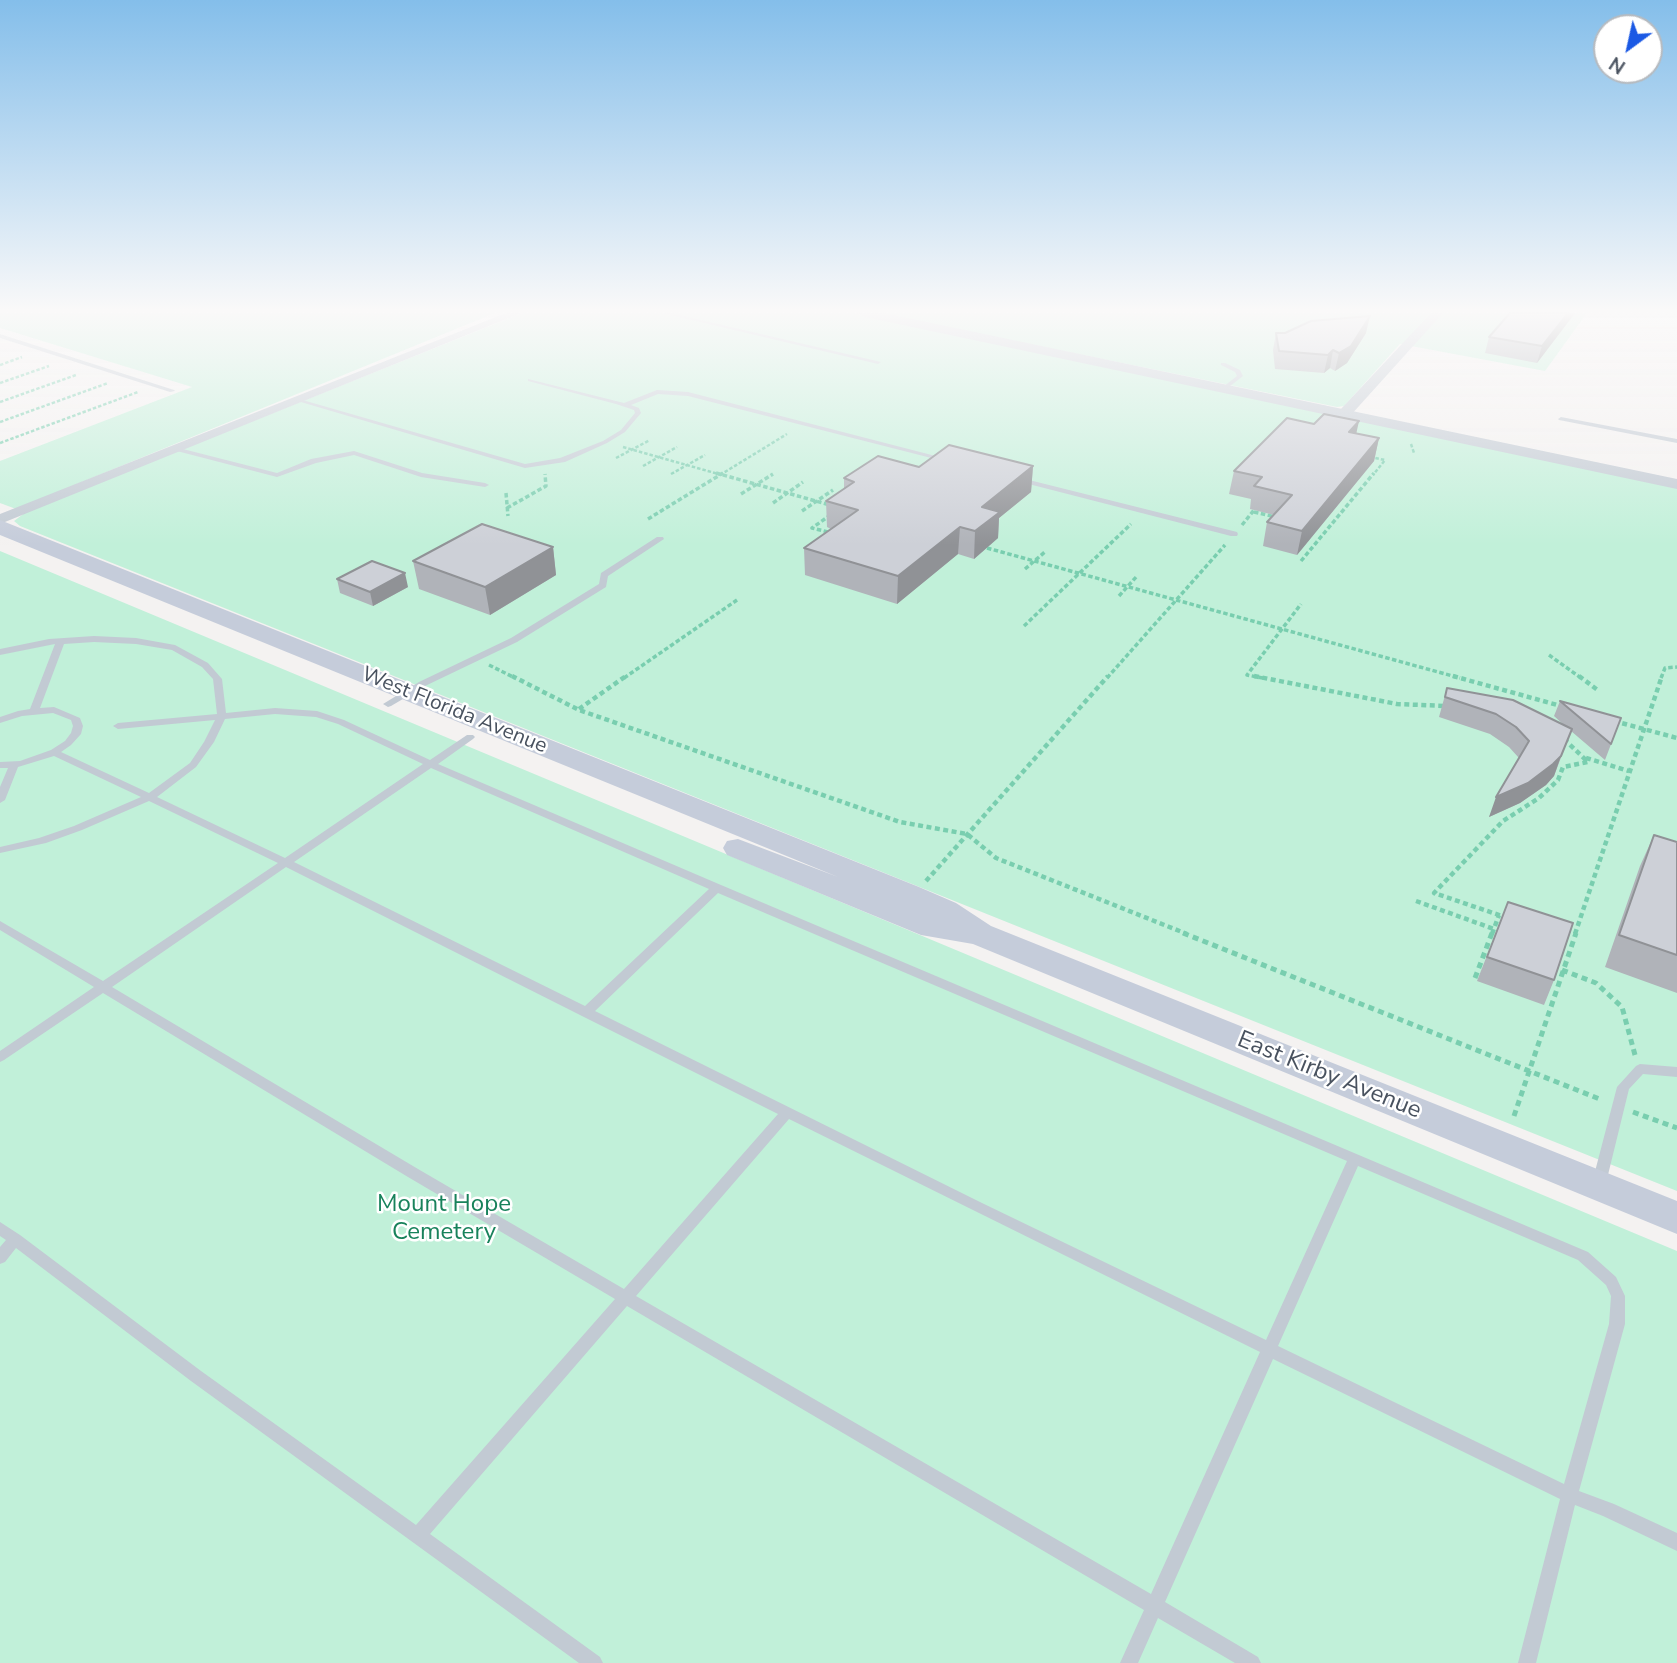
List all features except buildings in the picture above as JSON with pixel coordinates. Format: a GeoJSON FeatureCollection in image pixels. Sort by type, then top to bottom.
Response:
{"type":"FeatureCollection","features":[{"type":"Feature","properties":{"kind":"main road","name":"West Florida Avenue"},"geometry":{"type":"LineString","coordinates":[[0,527],[398,698],[470,737],[909,896]]}},
{"type":"Feature","properties":{"kind":"main road","name":"West Florida Avenue"},"geometry":{"type":"LineString","coordinates":[[0,543],[909,896]]}},
{"type":"Feature","properties":{"kind":"main road","name":"East Kirby Avenue"},"geometry":{"type":"LineString","coordinates":[[909,896],[932,928],[980,934],[1677,1218]]}},
{"type":"Feature","properties":{"kind":"street"},"geometry":{"type":"LineString","coordinates":[[0,519],[321,391]]}},
{"type":"Feature","properties":{"kind":"street"},"geometry":{"type":"LineString","coordinates":[[1238,391],[1677,484]]}},
{"type":"Feature","properties":{"kind":"street"},"geometry":{"type":"LineString","coordinates":[[1345,413],[1366,391]]}},
{"type":"Feature","properties":{"kind":"lane"},"geometry":{"type":"LineString","coordinates":[[297,400],[525,466],[562,460],[606,442],[634,421],[638,413],[637,409],[625,405],[570,391]]}},
{"type":"Feature","properties":{"kind":"lane"},"geometry":{"type":"LineString","coordinates":[[625,405],[657,392],[688,394],[960,463]]}},
{"type":"Feature","properties":{"kind":"lane"},"geometry":{"type":"LineString","coordinates":[[1562,419],[1677,441]]}},
{"type":"Feature","properties":{"kind":"lane"},"geometry":{"type":"LineString","coordinates":[[175,449],[277,475],[314,461],[354,453],[421,475],[485,485]]}},
{"type":"Feature","properties":{"kind":"lane"},"geometry":{"type":"LineString","coordinates":[[1013,477],[1234,534]]}},
{"type":"Feature","properties":{"kind":"lane"},"geometry":{"type":"LineString","coordinates":[[398,698],[514,640],[603,585],[604,575],[660,539]]}},
{"type":"Feature","properties":{"kind":"lane"},"geometry":{"type":"LineString","coordinates":[[0,652],[61,641],[136,641],[162,644],[194,657],[217,679],[222,715],[209,742],[193,765],[150,797],[42,841],[0,850]]}},
{"type":"Feature","properties":{"kind":"lane"},"geometry":{"type":"LineString","coordinates":[[34,711],[61,641]]}},
{"type":"Feature","properties":{"kind":"lane"},"geometry":{"type":"LineString","coordinates":[[0,720],[34,711],[54,710],[75,718],[78,726],[76,734],[54,752],[14,764],[0,765]]}},
{"type":"Feature","properties":{"kind":"lane"},"geometry":{"type":"LineString","coordinates":[[118,726],[286,710],[317,714],[717,888],[1583,1256],[1611,1281],[1618,1296],[1617,1324],[1569,1495],[1527,1663]]}},
{"type":"Feature","properties":{"kind":"lane"},"geometry":{"type":"LineString","coordinates":[[0,1057],[470,737]]}},
{"type":"Feature","properties":{"kind":"lane"},"geometry":{"type":"LineString","coordinates":[[54,752],[285,862],[1269,1349],[1569,1495],[1677,1542]]}},
{"type":"Feature","properties":{"kind":"lane"},"geometry":{"type":"LineString","coordinates":[[0,800],[14,764]]}},
{"type":"Feature","properties":{"kind":"lane"},"geometry":{"type":"LineString","coordinates":[[586,1013],[717,888]]}},
{"type":"Feature","properties":{"kind":"lane"},"geometry":{"type":"LineString","coordinates":[[0,925],[626,1297],[1252,1663]]}},
{"type":"Feature","properties":{"kind":"lane"},"geometry":{"type":"LineString","coordinates":[[1598,1186],[1623,1087],[1640,1069],[1677,1072]]}},
{"type":"Feature","properties":{"kind":"lane"},"geometry":{"type":"LineString","coordinates":[[418,1535],[787,1112]]}},
{"type":"Feature","properties":{"kind":"lane"},"geometry":{"type":"LineString","coordinates":[[1129,1663],[1355,1158]]}},
{"type":"Feature","properties":{"kind":"lane"},"geometry":{"type":"LineString","coordinates":[[0,1228],[197,1376],[594,1663]]}},
{"type":"Feature","properties":{"kind":"lane"},"geometry":{"type":"LineString","coordinates":[[0,1258],[15,1239]]}},
{"type":"Feature","properties":{"kind":"path"},"geometry":{"type":"LineString","coordinates":[[0,402],[32,391]]}},
{"type":"Feature","properties":{"kind":"path"},"geometry":{"type":"LineString","coordinates":[[0,422],[87,391]]}},
{"type":"Feature","properties":{"kind":"path"},"geometry":{"type":"LineString","coordinates":[[0,443],[143,391]]}},
{"type":"Feature","properties":{"kind":"path"},"geometry":{"type":"LineString","coordinates":[[648,519],[787,434]]}},
{"type":"Feature","properties":{"kind":"path"},"geometry":{"type":"LineString","coordinates":[[616,458],[650,440]]}},
{"type":"Feature","properties":{"kind":"path"},"geometry":{"type":"LineString","coordinates":[[606,442],[841,508]]}},
{"type":"Feature","properties":{"kind":"path"},"geometry":{"type":"LineString","coordinates":[[643,466],[677,447]]}},
{"type":"Feature","properties":{"kind":"path"},"geometry":{"type":"LineString","coordinates":[[1301,561],[1385,460],[1359,454]]}},
{"type":"Feature","properties":{"kind":"path"},"geometry":{"type":"LineString","coordinates":[[671,474],[705,455]]}},
{"type":"Feature","properties":{"kind":"path"},"geometry":{"type":"LineString","coordinates":[[507,508],[547,486],[544,470]]}},
{"type":"Feature","properties":{"kind":"path"},"geometry":{"type":"LineString","coordinates":[[741,494],[773,474]]}},
{"type":"Feature","properties":{"kind":"path"},"geometry":{"type":"LineString","coordinates":[[773,503],[803,482]]}},
{"type":"Feature","properties":{"kind":"path"},"geometry":{"type":"LineString","coordinates":[[802,511],[833,490]]}},
{"type":"Feature","properties":{"kind":"path"},"geometry":{"type":"LineString","coordinates":[[506,493],[508,516]]}},
{"type":"Feature","properties":{"kind":"path"},"geometry":{"type":"LineString","coordinates":[[909,896],[1254,511],[1287,520]]}},
{"type":"Feature","properties":{"kind":"path"},"geometry":{"type":"LineString","coordinates":[[828,533],[812,528],[831,514]]}},
{"type":"Feature","properties":{"kind":"path"},"geometry":{"type":"LineString","coordinates":[[1326,517],[1336,519]]}},
{"type":"Feature","properties":{"kind":"path"},"geometry":{"type":"LineString","coordinates":[[1024,626],[1131,524]]}},
{"type":"Feature","properties":{"kind":"path"},"geometry":{"type":"LineString","coordinates":[[987,548],[1565,708]]}},
{"type":"Feature","properties":{"kind":"path"},"geometry":{"type":"LineString","coordinates":[[1025,569],[1046,551]]}},
{"type":"Feature","properties":{"kind":"path"},"geometry":{"type":"LineString","coordinates":[[1119,596],[1137,576]]}},
{"type":"Feature","properties":{"kind":"path"},"geometry":{"type":"LineString","coordinates":[[579,710],[737,600]]}},
{"type":"Feature","properties":{"kind":"path"},"geometry":{"type":"LineString","coordinates":[[1301,604],[1247,675],[1397,704],[1453,707]]}},
{"type":"Feature","properties":{"kind":"path"},"geometry":{"type":"LineString","coordinates":[[1549,655],[1599,691]]}},
{"type":"Feature","properties":{"kind":"path"},"geometry":{"type":"LineString","coordinates":[[476,659],[579,710],[900,822],[967,834],[996,858],[1528,1073],[1677,1128]]}},
{"type":"Feature","properties":{"kind":"path"},"geometry":{"type":"LineString","coordinates":[[1514,1116],[1665,668],[1677,667]]}},
{"type":"Feature","properties":{"kind":"path"},"geometry":{"type":"LineString","coordinates":[[1604,718],[1677,738]]}},
{"type":"Feature","properties":{"kind":"path"},"geometry":{"type":"LineString","coordinates":[[1510,919],[1434,893],[1503,821],[1539,798],[1558,780],[1563,767],[1588,762],[1554,730]]}},
{"type":"Feature","properties":{"kind":"path"},"geometry":{"type":"LineString","coordinates":[[1584,758],[1629,771]]}},
{"type":"Feature","properties":{"kind":"path"},"geometry":{"type":"LineString","coordinates":[[1416,901],[1494,929]]}},
{"type":"Feature","properties":{"kind":"path"},"geometry":{"type":"LineString","coordinates":[[1475,978],[1499,915]]}},
{"type":"Feature","properties":{"kind":"path"},"geometry":{"type":"LineString","coordinates":[[1562,970],[1596,983],[1622,1007],[1640,1069]]}},
{"type":"Feature","properties":{"kind":"green space"},"geometry":{"type":"Polygon","coordinates":[[[183,391],[305,391],[16,509],[0,503],[0,461],[183,391]]]}},
{"type":"Feature","properties":{"kind":"green space"},"geometry":{"type":"Polygon","coordinates":[[[329,391],[1221,391],[1677,487],[1677,1191],[20,526],[14,521],[26,512],[329,391]]]}},
{"type":"Feature","properties":{"kind":"green space"},"geometry":{"type":"Polygon","coordinates":[[[1257,391],[1358,391],[1344,406],[1337,407],[1257,391]]]}},
{"type":"Feature","properties":{"kind":"green space","name":"Mount Hope Cemetery"},"geometry":{"type":"Polygon","coordinates":[[[0,551],[1677,1251],[1677,1663],[0,1663],[0,551]]]}}]}
